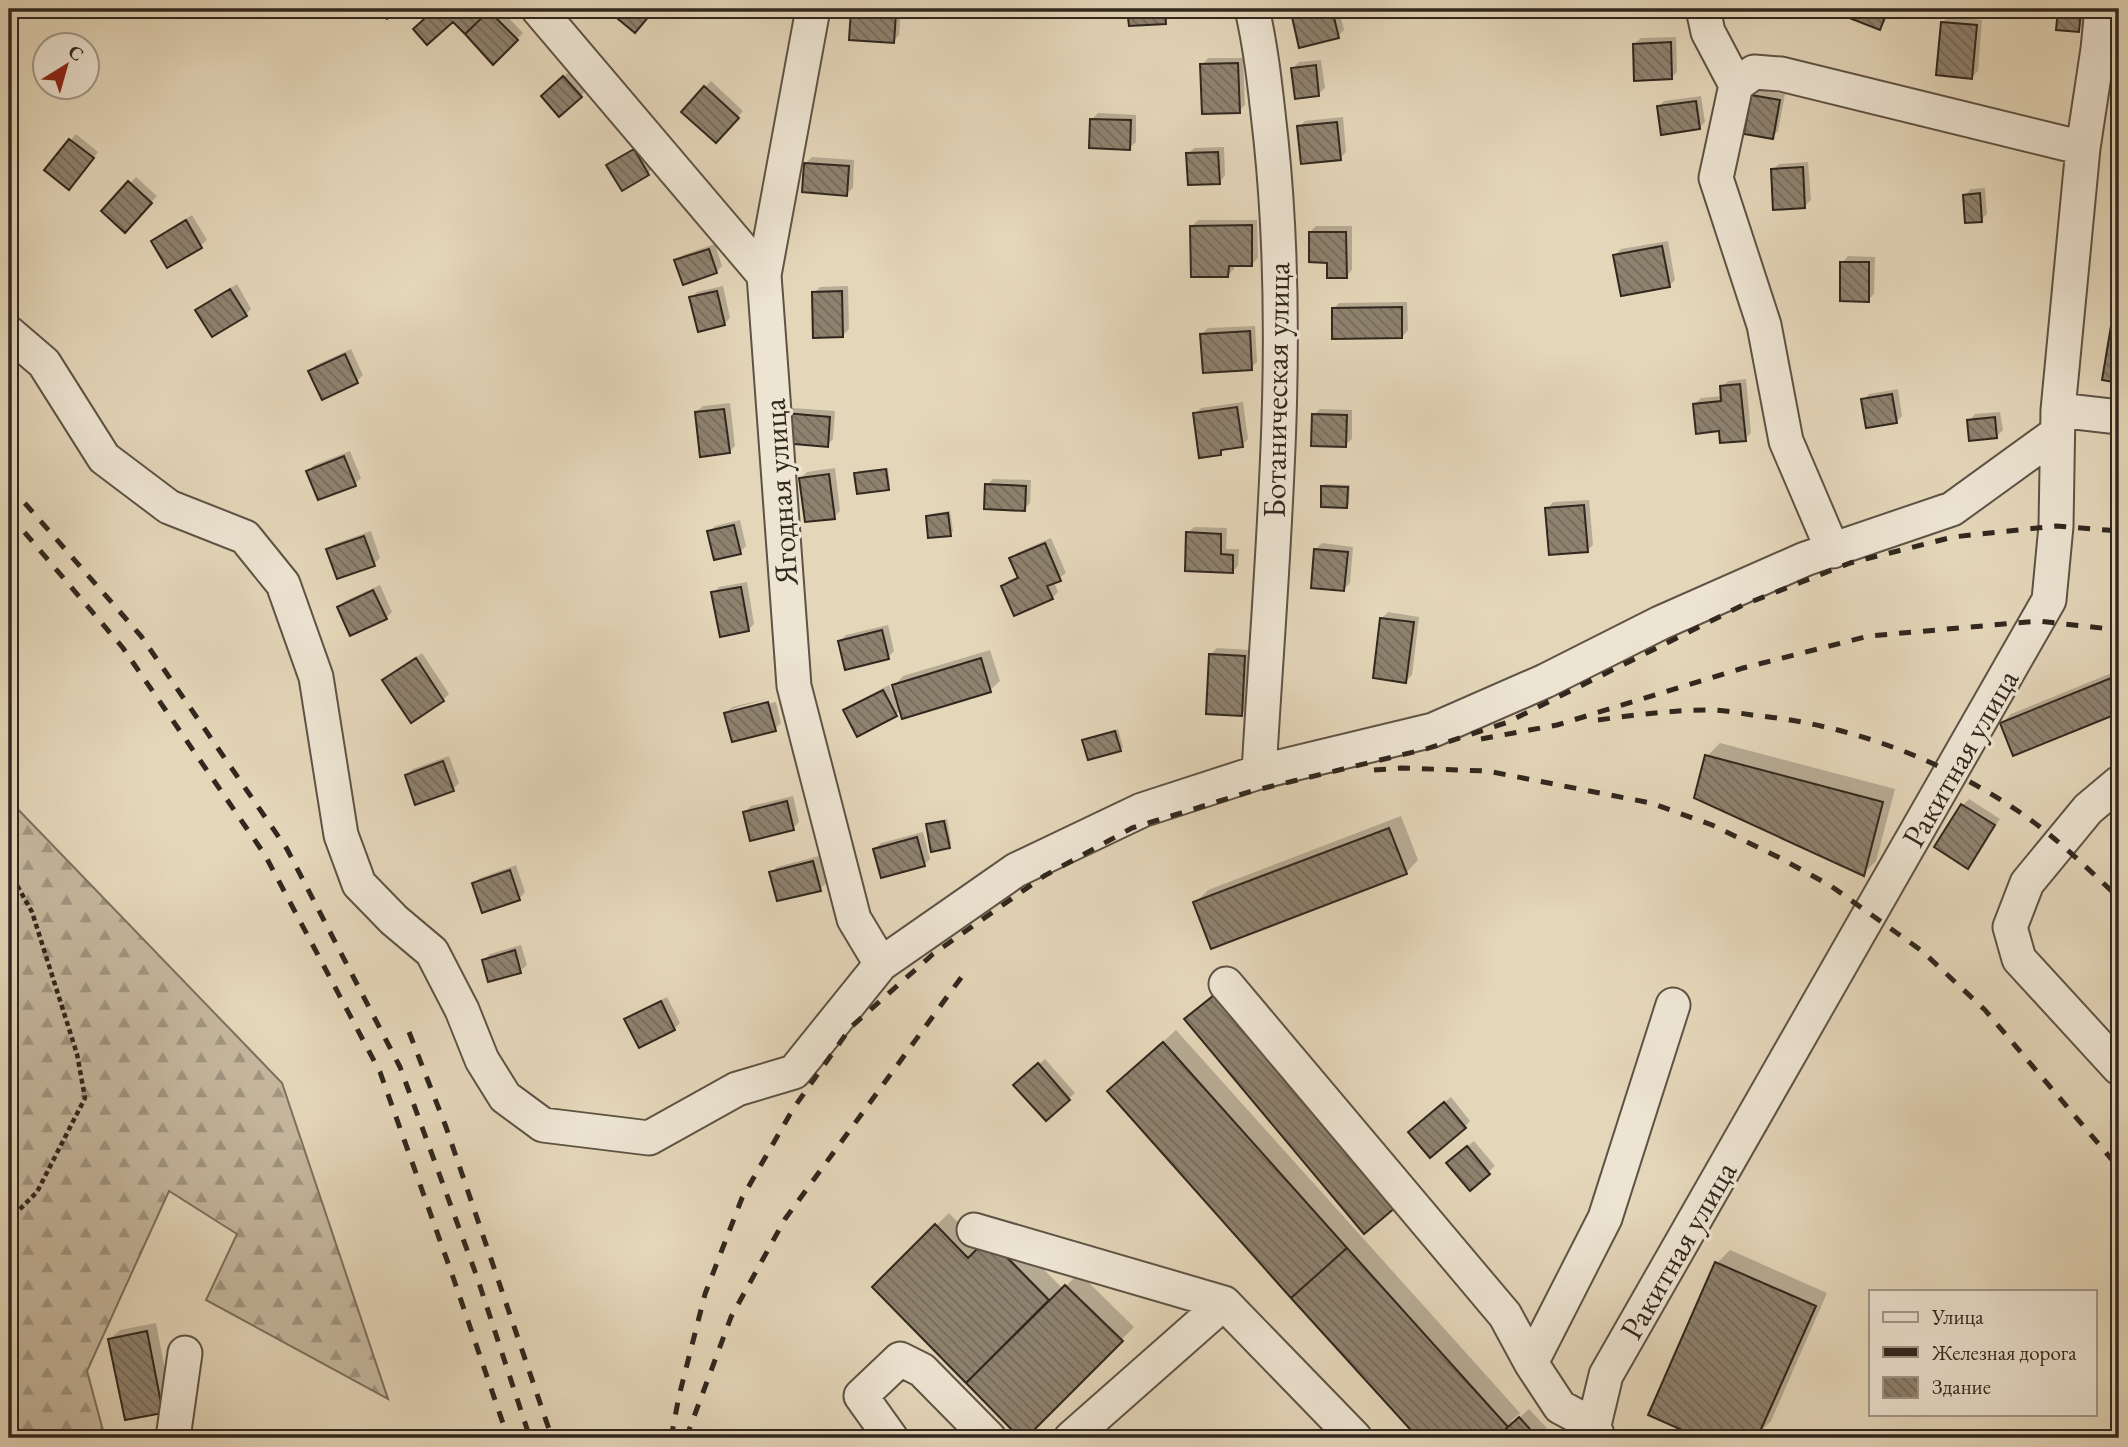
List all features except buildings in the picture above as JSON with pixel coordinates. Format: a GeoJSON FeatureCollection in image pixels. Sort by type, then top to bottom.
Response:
{"type":"FeatureCollection","features":[{"type":"Feature","properties":{"kind":"street"},"geometry":{"type":"LineString","coordinates":[[538,9],[764,275]]}},
{"type":"Feature","properties":{"kind":"street","name":"Ягодная улица"},"geometry":{"type":"LineString","coordinates":[[813,9],[764,275],[794,686],[854,919],[881,964]]}},
{"type":"Feature","properties":{"kind":"street","name":"Ботаническая улица"},"geometry":{"type":"LineString","coordinates":[[1252,9],[1261,45],[1278,208],[1282,360],[1259,772]]}},
{"type":"Feature","properties":{"kind":"street"},"geometry":{"type":"LineString","coordinates":[[1703,9],[1708,32],[1736,85],[1716,178],[1763,325],[1786,441],[1833,551]]}},
{"type":"Feature","properties":{"kind":"street","name":"Ракитная улица"},"geometry":{"type":"LineString","coordinates":[[1596,1432],[1606,1375],[2049,600],[2056,526],[2058,421],[2083,148],[2102,9]]}},
{"type":"Feature","properties":{"kind":"street"},"geometry":{"type":"LineString","coordinates":[[1736,85],[1754,72],[1781,74],[2083,148]]}},
{"type":"Feature","properties":{"kind":"street"},"geometry":{"type":"LineString","coordinates":[[9,333],[44,363],[104,458],[169,507],[245,537],[283,584],[316,677],[341,835],[359,884],[394,920],[432,952],[462,1010],[482,1060],[505,1097],[543,1125],[649,1138],[737,1089],[794,1072],[881,964],[1016,870],[1142,810],[1259,772],[1433,730],[1545,681],[1660,623],[1805,559],[1952,509],[2058,421],[2119,417]]}},
{"type":"Feature","properties":{"kind":"street"},"geometry":{"type":"LineString","coordinates":[[2119,783],[2088,809],[2027,883],[2010,927],[2019,959],[2119,1068]]}},
{"type":"Feature","properties":{"kind":"street"},"geometry":{"type":"LineString","coordinates":[[1226,984],[1505,1315],[1531,1363],[1560,1407],[1596,1432]]}},
{"type":"Feature","properties":{"kind":"street"},"geometry":{"type":"LineString","coordinates":[[1531,1363],[1605,1218],[1673,1005]]}},
{"type":"Feature","properties":{"kind":"street"},"geometry":{"type":"LineString","coordinates":[[974,1230],[1224,1303],[1350,1437]]}},
{"type":"Feature","properties":{"kind":"street"},"geometry":{"type":"LineString","coordinates":[[1071,1438],[1224,1303]]}},
{"type":"Feature","properties":{"kind":"street"},"geometry":{"type":"LineString","coordinates":[[173,1438],[185,1353]]}},
{"type":"Feature","properties":{"kind":"street"},"geometry":{"type":"LineString","coordinates":[[891,1438],[861,1396],[900,1359],[922,1370],[989,1438]]}},
{"type":"Feature","properties":{"kind":"path"},"geometry":{"type":"LineString","coordinates":[[9,871],[33,912],[77,1054],[85,1098],[37,1192],[9,1220]]}},
{"type":"Feature","properties":{"kind":"green space"},"geometry":{"type":"Polygon","coordinates":[[[9,800],[282,1083],[388,1399],[206,1300],[237,1234],[169,1191],[87,1371],[105,1438],[9,1438],[9,800]]]}},
{"type":"Feature","properties":{"kind":"railway"},"geometry":{"type":"LineString","coordinates":[[9,485],[141,636],[287,849],[400,1067],[477,1277],[530,1438]]}},
{"type":"Feature","properties":{"kind":"railway"},"geometry":{"type":"LineString","coordinates":[[9,514],[123,648],[265,855],[380,1072],[508,1438]]}},
{"type":"Feature","properties":{"kind":"railway"},"geometry":{"type":"LineString","coordinates":[[671,1438],[705,1294],[742,1198],[793,1109],[851,1027],[933,954],[1044,876],[1132,828],[1252,791],[1426,749],[1508,722],[1743,605],[1850,563],[1953,537],[2056,526],[2119,531]]}},
{"type":"Feature","properties":{"kind":"railway"},"geometry":{"type":"LineString","coordinates":[[1481,739],[1557,725],[1743,668],[1869,636],[2038,621],[2119,630]]}},
{"type":"Feature","properties":{"kind":"railway"},"geometry":{"type":"LineString","coordinates":[[1598,720],[1667,712],[1720,710],[1823,726],[1857,735],[1924,760],[1988,792],[2058,842],[2119,898]]}},
{"type":"Feature","properties":{"kind":"railway"},"geometry":{"type":"LineString","coordinates":[[1374,770],[1402,768],[1487,771],[1651,803],[1712,825],[1778,857],[1831,886],[1922,951],[1985,1010],[2119,1168]]}},
{"type":"Feature","properties":{"kind":"railway"},"geometry":{"type":"LineString","coordinates":[[686,1438],[731,1317],[785,1219],[963,975]]}},
{"type":"Feature","properties":{"kind":"railway"},"geometry":{"type":"LineString","coordinates":[[409,1032],[446,1127],[552,1438]]}}]}
